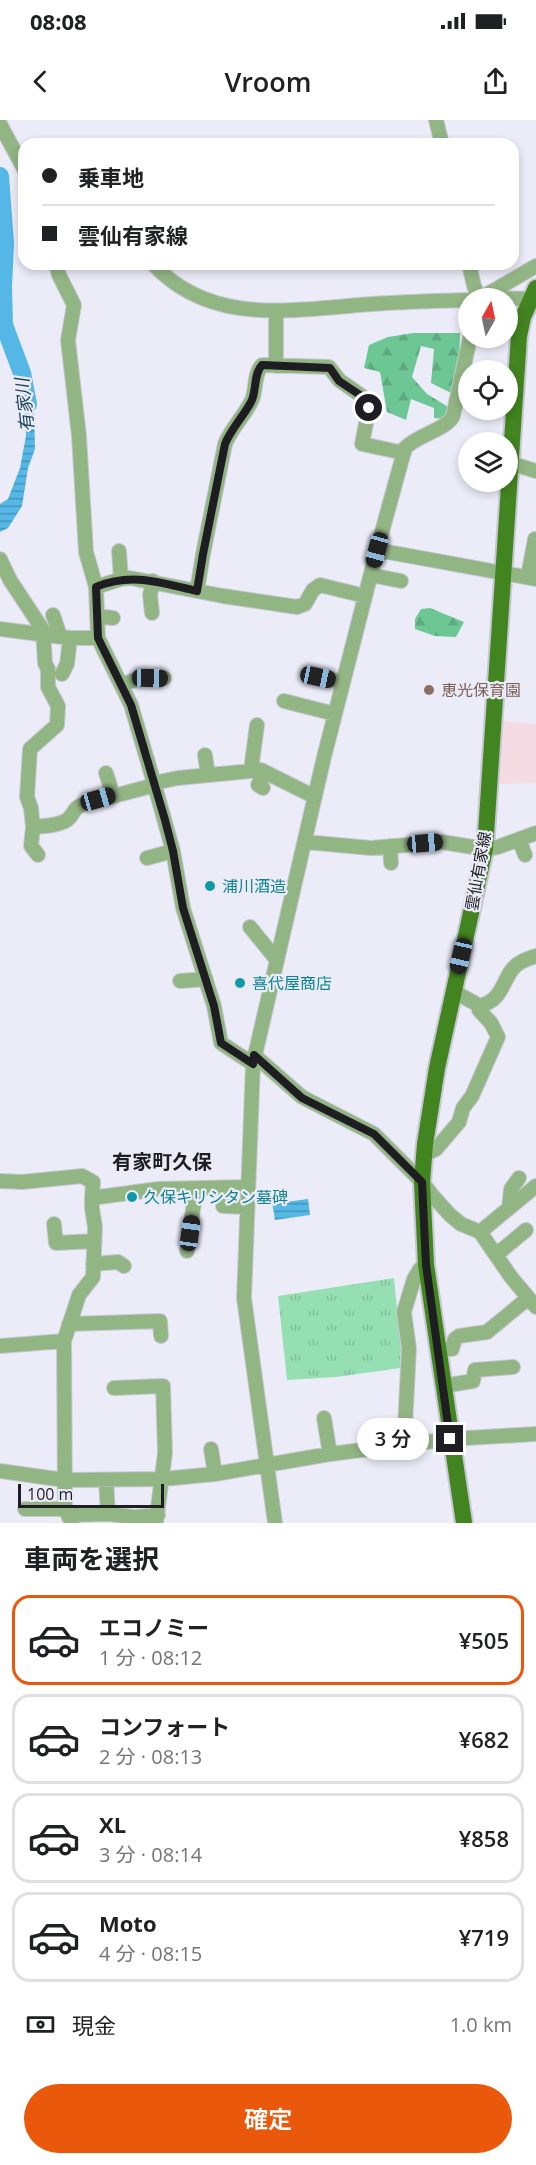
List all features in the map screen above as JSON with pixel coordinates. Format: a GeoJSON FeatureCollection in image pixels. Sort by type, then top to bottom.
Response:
{"type":"FeatureCollection","features":[{"type":"Feature","properties":{"kind":"main road","name":"雲仙有家線"},"geometry":{"type":"LineString","coordinates":[[512,432],[519,336],[534,296]]}},
{"type":"Feature","properties":{"kind":"main road","name":"雲仙有家線"},"geometry":{"type":"LineString","coordinates":[[465,1523],[450,1439],[426,1265],[422,1182],[437,1068],[484,849],[508,492]]}},
{"type":"Feature","properties":{"kind":"street"},"geometry":{"type":"LineString","coordinates":[[436,120],[440,138]]}},
{"type":"Feature","properties":{"kind":"street"},"geometry":{"type":"LineString","coordinates":[[0,124],[18,158]]}},
{"type":"Feature","properties":{"kind":"street"},"geometry":{"type":"LineString","coordinates":[[498,288],[536,266]]}},
{"type":"Feature","properties":{"kind":"street"},"geometry":{"type":"LineString","coordinates":[[58,270],[74,305],[68,340],[79,436],[86,552],[96,587],[98,638],[131,705],[155,784],[173,851],[183,908],[214,1006],[221,1043],[253,1059],[302,1098],[374,1134],[422,1182],[450,1215],[461,1224],[480,1232],[532,1303],[487,1332],[459,1336],[455,1339],[452,1348],[438,1349]]}},
{"type":"Feature","properties":{"kind":"street"},"geometry":{"type":"LineString","coordinates":[[159,270],[183,290],[221,306],[252,310],[276,311],[395,302],[458,300]]}},
{"type":"Feature","properties":{"kind":"street"},"geometry":{"type":"LineString","coordinates":[[470,270],[476,288]]}},
{"type":"Feature","properties":{"kind":"street"},"geometry":{"type":"LineString","coordinates":[[518,296],[534,296]]}},
{"type":"Feature","properties":{"kind":"street"},"geometry":{"type":"LineString","coordinates":[[276,311],[276,366]]}},
{"type":"Feature","properties":{"kind":"street"},"geometry":{"type":"LineString","coordinates":[[275,1523],[244,1298],[253,1059],[335,714],[405,448],[418,437],[449,423],[453,416],[468,348]]}},
{"type":"Feature","properties":{"kind":"street"},"geometry":{"type":"LineString","coordinates":[[197,591],[225,444],[251,403],[258,369],[262,365],[330,368],[339,381],[366,399],[369,408],[362,444],[404,453]]}},
{"type":"Feature","properties":{"kind":"street"},"geometry":{"type":"LineString","coordinates":[[518,465],[536,471]]}},
{"type":"Feature","properties":{"kind":"street"},"geometry":{"type":"LineString","coordinates":[[377,550],[532,578],[535,539]]}},
{"type":"Feature","properties":{"kind":"street"},"geometry":{"type":"LineString","coordinates":[[119,551],[121,579]]}},
{"type":"Feature","properties":{"kind":"street"},"geometry":{"type":"LineString","coordinates":[[0,559],[10,580],[38,621],[44,634],[48,687],[58,706],[57,725],[30,749],[27,797],[33,827],[31,846],[38,855]]}},
{"type":"Feature","properties":{"kind":"street"},"geometry":{"type":"LineString","coordinates":[[370,575],[401,581]]}},
{"type":"Feature","properties":{"kind":"street"},"geometry":{"type":"LineString","coordinates":[[96,587],[121,579],[158,578],[197,591],[297,606],[306,604],[313,590],[320,585],[365,596]]}},
{"type":"Feature","properties":{"kind":"street"},"geometry":{"type":"LineString","coordinates":[[152,613],[150,594],[158,578]]}},
{"type":"Feature","properties":{"kind":"street"},"geometry":{"type":"LineString","coordinates":[[53,615],[65,637],[67,664],[62,674]]}},
{"type":"Feature","properties":{"kind":"street"},"geometry":{"type":"LineString","coordinates":[[97,616],[113,618]]}},
{"type":"Feature","properties":{"kind":"street"},"geometry":{"type":"LineString","coordinates":[[0,629],[65,637],[98,638]]}},
{"type":"Feature","properties":{"kind":"street"},"geometry":{"type":"LineString","coordinates":[[113,654],[117,663],[118,678]]}},
{"type":"Feature","properties":{"kind":"street"},"geometry":{"type":"LineString","coordinates":[[318,677],[343,682]]}},
{"type":"Feature","properties":{"kind":"street"},"geometry":{"type":"LineString","coordinates":[[118,678],[164,678]]}},
{"type":"Feature","properties":{"kind":"street"},"geometry":{"type":"LineString","coordinates":[[284,701],[335,714]]}},
{"type":"Feature","properties":{"kind":"street"},"geometry":{"type":"LineString","coordinates":[[257,724],[258,785],[263,788]]}},
{"type":"Feature","properties":{"kind":"street"},"geometry":{"type":"LineString","coordinates":[[205,755],[208,775]]}},
{"type":"Feature","properties":{"kind":"street"},"geometry":{"type":"LineString","coordinates":[[33,827],[58,824],[67,820],[77,806],[178,777],[258,771],[315,797]]}},
{"type":"Feature","properties":{"kind":"street"},"geometry":{"type":"LineString","coordinates":[[106,773],[113,795]]}},
{"type":"Feature","properties":{"kind":"street"},"geometry":{"type":"LineString","coordinates":[[305,842],[371,848],[442,842],[484,849],[536,832]]}},
{"type":"Feature","properties":{"kind":"street"},"geometry":{"type":"LineString","coordinates":[[519,839],[525,855]]}},
{"type":"Feature","properties":{"kind":"street"},"geometry":{"type":"LineString","coordinates":[[390,846],[391,863]]}},
{"type":"Feature","properties":{"kind":"street"},"geometry":{"type":"LineString","coordinates":[[147,858],[173,851]]}},
{"type":"Feature","properties":{"kind":"street"},"geometry":{"type":"LineString","coordinates":[[250,927],[276,959]]}},
{"type":"Feature","properties":{"kind":"street"},"geometry":{"type":"LineString","coordinates":[[453,991],[480,1006],[487,1004],[499,994],[516,965],[536,956]]}},
{"type":"Feature","properties":{"kind":"street"},"geometry":{"type":"LineString","coordinates":[[180,981],[206,979]]}},
{"type":"Feature","properties":{"kind":"street"},"geometry":{"type":"LineString","coordinates":[[424,1155],[436,1149],[459,1122],[463,1108],[472,1096],[498,1037],[491,1023],[479,1010],[480,1006]]}},
{"type":"Feature","properties":{"kind":"street"},"geometry":{"type":"LineString","coordinates":[[0,1180],[22,1182],[82,1176],[93,1182],[92,1208],[95,1227],[93,1277],[79,1295],[64,1341],[64,1480],[68,1516]]}},
{"type":"Feature","properties":{"kind":"street"},"geometry":{"type":"LineString","coordinates":[[509,1208],[511,1189],[519,1178]]}},
{"type":"Feature","properties":{"kind":"street"},"geometry":{"type":"LineString","coordinates":[[480,1232],[536,1186]]}},
{"type":"Feature","properties":{"kind":"street"},"geometry":{"type":"LineString","coordinates":[[92,1198],[158,1189],[247,1187]]}},
{"type":"Feature","properties":{"kind":"street"},"geometry":{"type":"LineString","coordinates":[[187,1251],[196,1189]]}},
{"type":"Feature","properties":{"kind":"street"},"geometry":{"type":"LineString","coordinates":[[223,1206],[246,1207]]}},
{"type":"Feature","properties":{"kind":"street"},"geometry":{"type":"LineString","coordinates":[[54,1224],[56,1243],[94,1241]]}},
{"type":"Feature","properties":{"kind":"street"},"geometry":{"type":"LineString","coordinates":[[496,1255],[526,1230]]}},
{"type":"Feature","properties":{"kind":"street"},"geometry":{"type":"LineString","coordinates":[[93,1264],[118,1262],[124,1266]]}},
{"type":"Feature","properties":{"kind":"street"},"geometry":{"type":"LineString","coordinates":[[404,1446],[409,1348],[404,1320],[405,1303],[414,1279],[420,1269],[426,1265]]}},
{"type":"Feature","properties":{"kind":"street"},"geometry":{"type":"LineString","coordinates":[[69,1324],[159,1322],[162,1336]]}},
{"type":"Feature","properties":{"kind":"street"},"geometry":{"type":"LineString","coordinates":[[0,1346],[64,1341]]}},
{"type":"Feature","properties":{"kind":"street"},"geometry":{"type":"LineString","coordinates":[[443,1386],[473,1382],[475,1370],[513,1367]]}},
{"type":"Feature","properties":{"kind":"street"},"geometry":{"type":"LineString","coordinates":[[25,1509],[68,1516],[108,1514],[157,1519],[165,1453],[163,1386],[114,1388]]}},
{"type":"Feature","properties":{"kind":"street"},"geometry":{"type":"LineString","coordinates":[[324,1418],[330,1454]]}},
{"type":"Feature","properties":{"kind":"street"},"geometry":{"type":"LineString","coordinates":[[0,1471],[64,1480],[163,1479],[215,1474],[330,1454],[450,1439],[536,1434]]}},
{"type":"Feature","properties":{"kind":"street"},"geometry":{"type":"LineString","coordinates":[[211,1449],[215,1474]]}},
{"type":"Feature","properties":{"kind":"street"},"geometry":{"type":"LineString","coordinates":[[106,1480],[108,1514]]}},
{"type":"Feature","properties":{"kind":"shaded area"},"geometry":{"type":"Polygon","coordinates":[[[500,721],[536,724],[536,783],[496,784],[500,721]]]}},
{"type":"Feature","properties":{"kind":"green space"},"geometry":{"type":"Polygon","coordinates":[[[413,333],[458,333],[459,360],[453,394],[431,383],[434,349],[421,346],[412,377],[427,394],[450,408],[444,419],[434,418],[434,408],[411,399],[406,420],[387,412],[380,372],[364,368],[369,345],[388,337],[413,333]]]}},
{"type":"Feature","properties":{"kind":"green space"},"geometry":{"type":"Polygon","coordinates":[[[430,608],[464,622],[456,637],[435,636],[415,629],[415,619],[421,609],[430,608]]]}},
{"type":"Feature","properties":{"kind":"green space"},"geometry":{"type":"Polygon","coordinates":[[[394,1278],[401,1349],[400,1368],[336,1377],[287,1380],[278,1296],[394,1278]]]}},
{"type":"Feature","properties":{"kind":"water"},"geometry":{"type":"Polygon","coordinates":[[[23,369],[34,408],[35,449],[28,468],[22,506],[8,528],[0,532],[0,504],[8,499],[20,468],[26,436],[23,369]]]}},
{"type":"Feature","properties":{"kind":"water"},"geometry":{"type":"Polygon","coordinates":[[[285,1195],[286,1202],[308,1199],[310,1215],[275,1220],[271,1196],[285,1195]]]}},
{"type":"Feature","properties":{"kind":"waterway","name":"有家川"},"geometry":{"type":"LineString","coordinates":[[0,176],[5,243],[4,325],[22,373],[28,404]]}},
{"type":"Feature","properties":{"kind":"place","name":"恵光保育園"},"geometry":{"type":"Point","coordinates":[429,690]}},
{"type":"Feature","properties":{"kind":"place","name":"浦川酒造"},"geometry":{"type":"Point","coordinates":[210,886]}},
{"type":"Feature","properties":{"kind":"place","name":"喜代屋商店"},"geometry":{"type":"Point","coordinates":[240,983]}},
{"type":"Feature","properties":{"kind":"place","name":"久保キリシタン墓碑"},"geometry":{"type":"Point","coordinates":[132,1197]}},
{"type":"Feature","properties":{"kind":"district","name":"有家町久保"},"geometry":{"type":"Point","coordinates":[162,1162]}},
{"type":"Feature","properties":{"kind":"route"},"geometry":{"type":"LineString","coordinates":[[369,408],[366,399],[339,381],[330,368],[262,365],[258,369],[251,403],[225,444],[197,591],[130,578],[96,587],[98,638],[131,705],[165,820],[183,908],[214,1006],[221,1043],[253,1064],[254,1055],[302,1098],[374,1134],[422,1182],[426,1265],[450,1439]]}}]}
